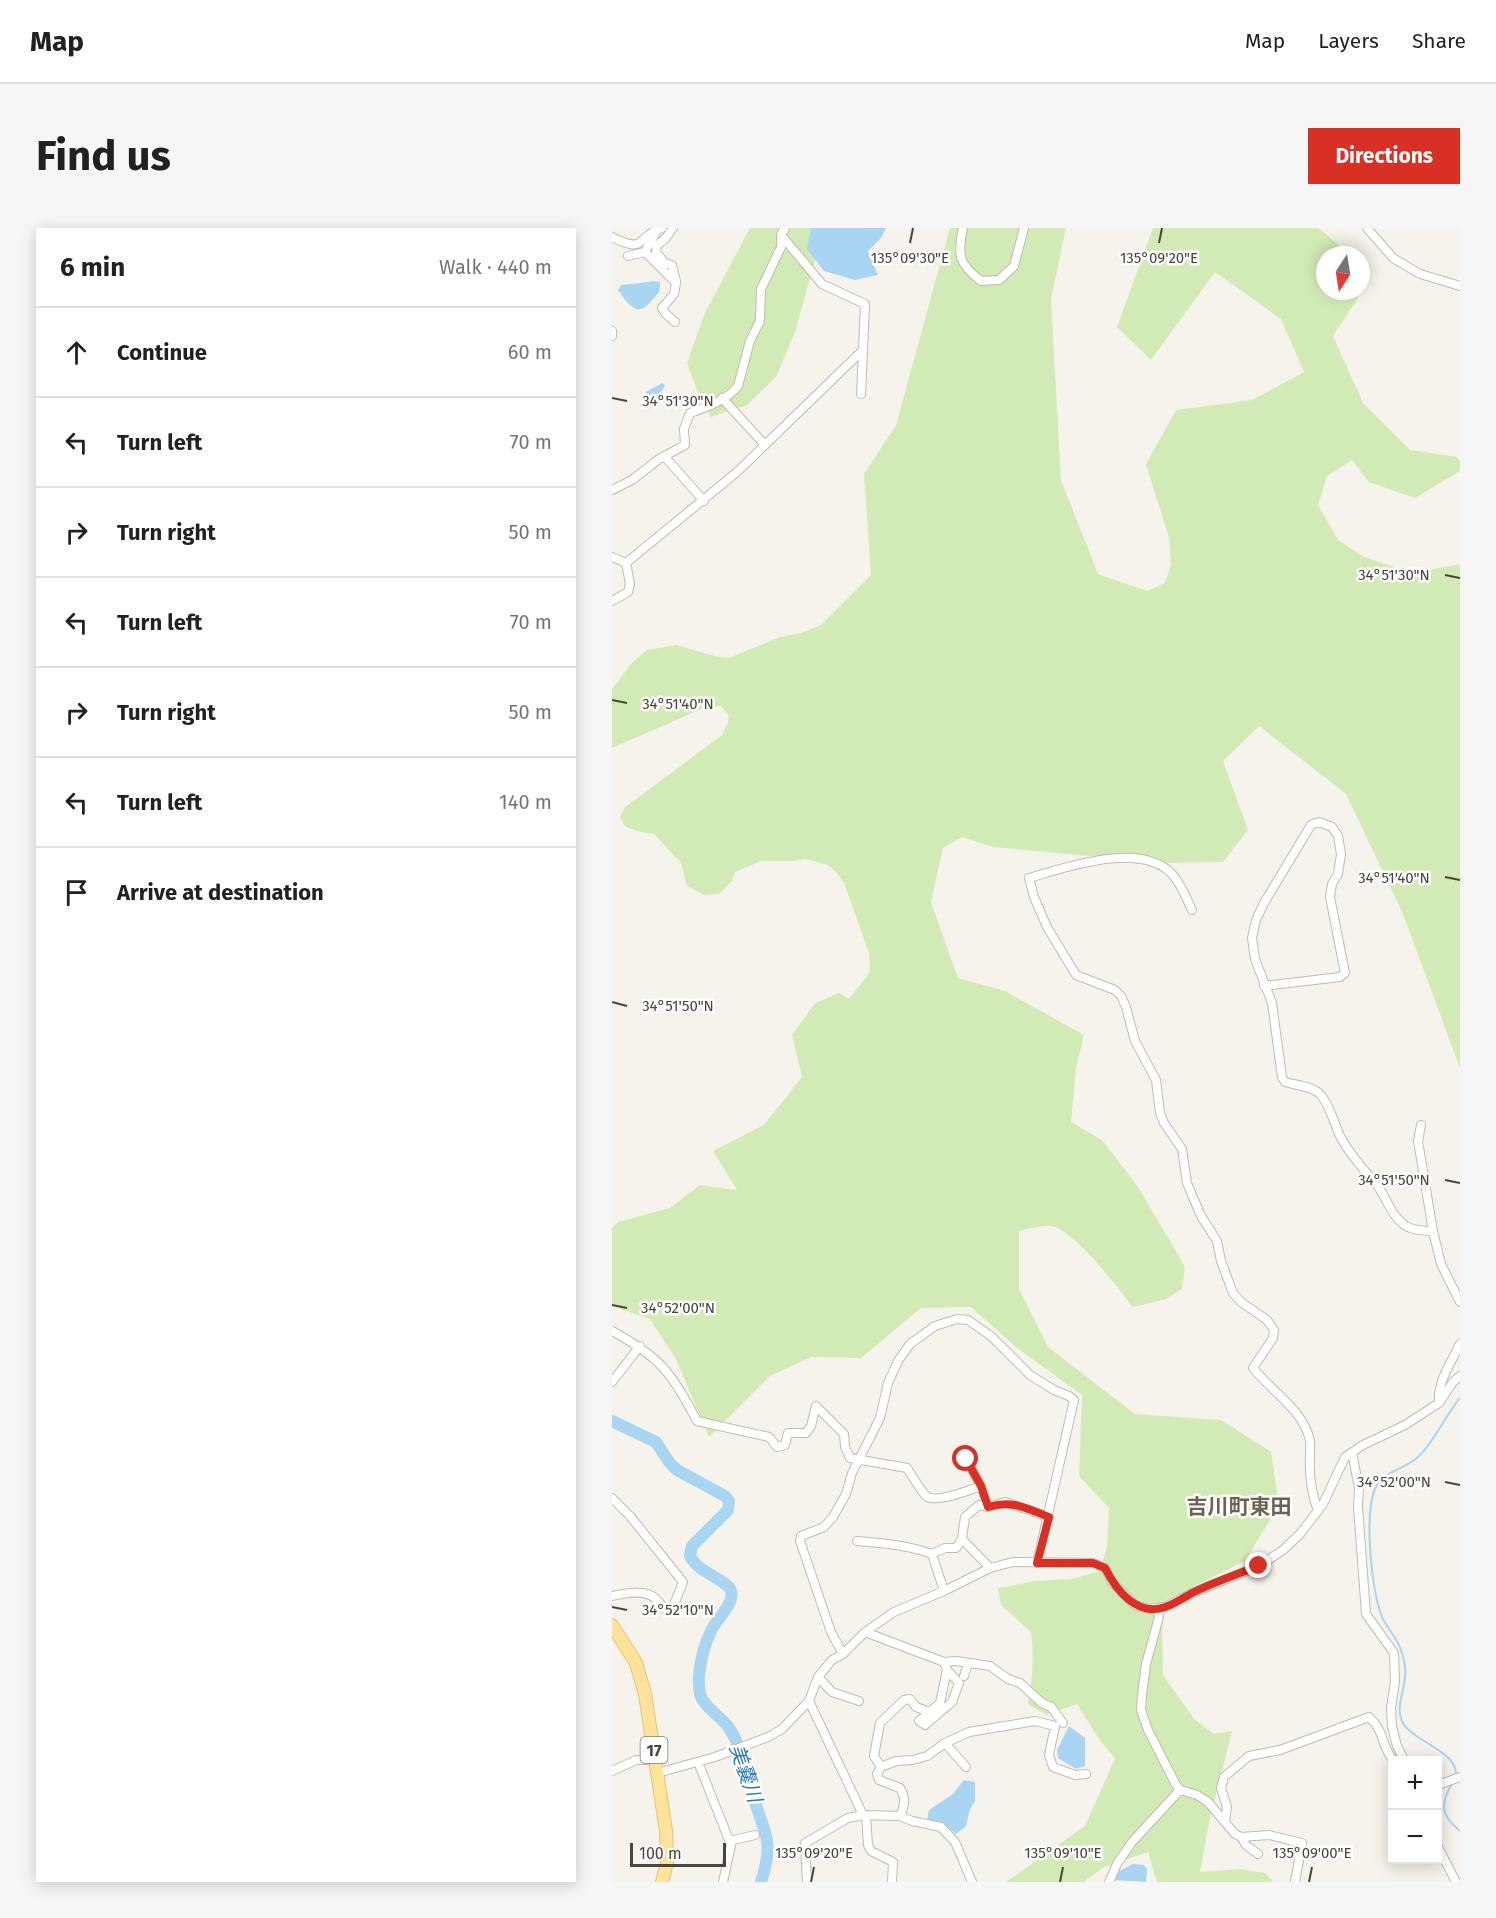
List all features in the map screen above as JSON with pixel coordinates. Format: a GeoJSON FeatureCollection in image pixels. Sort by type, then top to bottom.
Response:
{"type":"FeatureCollection","features":[{"type":"Feature","properties":{"kind":"main road","name":"17"},"geometry":{"type":"LineString","coordinates":[[612,1625],[640,1672],[645,1695],[667,1847],[667,1863],[662,1882]]}},
{"type":"Feature","properties":{"kind":"street"},"geometry":{"type":"LineString","coordinates":[[672,265],[665,263],[656,252],[657,245],[673,228]]}},
{"type":"Feature","properties":{"kind":"street"},"geometry":{"type":"LineString","coordinates":[[963,228],[960,253],[965,269],[981,281],[999,280],[1014,267],[1024,228]]}},
{"type":"Feature","properties":{"kind":"street"},"geometry":{"type":"LineString","coordinates":[[1367,228],[1393,258],[1420,274],[1460,286]]}},
{"type":"Feature","properties":{"kind":"street"},"geometry":{"type":"LineString","coordinates":[[612,237],[633,245],[642,243],[655,229]]}},
{"type":"Feature","properties":{"kind":"street"},"geometry":{"type":"LineString","coordinates":[[645,252],[655,229]]}},
{"type":"Feature","properties":{"kind":"street"},"geometry":{"type":"LineString","coordinates":[[783,232],[822,284],[865,304],[861,394]]}},
{"type":"Feature","properties":{"kind":"street"},"geometry":{"type":"LineString","coordinates":[[612,489],[632,480],[664,456],[685,445],[684,429],[690,412],[709,406],[733,392],[738,386],[750,341],[760,321],[761,289],[781,248],[783,232]]}},
{"type":"Feature","properties":{"kind":"street"},"geometry":{"type":"LineString","coordinates":[[645,252],[676,283]]}},
{"type":"Feature","properties":{"kind":"street"},"geometry":{"type":"LineString","coordinates":[[628,256],[645,252]]}},
{"type":"Feature","properties":{"kind":"street"},"geometry":{"type":"LineString","coordinates":[[672,265],[679,259]]}},
{"type":"Feature","properties":{"kind":"street"},"geometry":{"type":"LineString","coordinates":[[672,265],[676,283],[674,294],[662,308],[675,322]]}},
{"type":"Feature","properties":{"kind":"street"},"geometry":{"type":"LineString","coordinates":[[612,331],[612,336]]}},
{"type":"Feature","properties":{"kind":"street"},"geometry":{"type":"LineString","coordinates":[[626,563],[704,501],[862,350]]}},
{"type":"Feature","properties":{"kind":"street"},"geometry":{"type":"LineString","coordinates":[[722,398],[765,445]]}},
{"type":"Feature","properties":{"kind":"street"},"geometry":{"type":"LineString","coordinates":[[664,456],[704,501]]}},
{"type":"Feature","properties":{"kind":"street"},"geometry":{"type":"LineString","coordinates":[[612,556],[626,563]]}},
{"type":"Feature","properties":{"kind":"street"},"geometry":{"type":"LineString","coordinates":[[612,601],[628,592],[630,584],[626,563]]}},
{"type":"Feature","properties":{"kind":"street"},"geometry":{"type":"LineString","coordinates":[[1264,986],[1340,977],[1346,973],[1330,897],[1332,884],[1338,874],[1341,854],[1338,836],[1332,827],[1319,822],[1311,825],[1305,833],[1256,920],[1252,938],[1255,959],[1264,986],[1272,1003],[1282,1077],[1285,1082],[1319,1094],[1341,1138],[1402,1223],[1407,1227],[1433,1232]]}},
{"type":"Feature","properties":{"kind":"street"},"geometry":{"type":"LineString","coordinates":[[1192,910],[1173,874],[1153,862],[1135,858],[1101,860],[1029,878],[1034,897],[1047,927],[1076,975],[1115,990],[1121,996],[1135,1041],[1156,1080],[1160,1113],[1164,1123],[1182,1149],[1187,1183],[1201,1216],[1217,1241],[1221,1261],[1233,1293],[1241,1302],[1267,1320],[1275,1330],[1273,1338],[1253,1368],[1285,1401],[1304,1426],[1310,1441],[1311,1489],[1318,1510]]}},
{"type":"Feature","properties":{"kind":"street"},"geometry":{"type":"LineString","coordinates":[[1421,1125],[1418,1141],[1433,1232],[1441,1264],[1460,1302]]}},
{"type":"Feature","properties":{"kind":"street"},"geometry":{"type":"LineString","coordinates":[[843,1654],[831,1632],[800,1541],[801,1536],[824,1527],[833,1517],[846,1494],[852,1473],[880,1418],[888,1383],[898,1361],[910,1344],[934,1326],[957,1318],[968,1320],[991,1336],[1030,1375],[1074,1400],[1037,1563]]}},
{"type":"Feature","properties":{"kind":"street"},"geometry":{"type":"LineString","coordinates":[[612,1330],[640,1346],[664,1367],[680,1389],[697,1421],[769,1437],[777,1447],[785,1445],[788,1433],[806,1433],[811,1426],[816,1406],[844,1434],[844,1447],[850,1458],[907,1468],[927,1497],[934,1499],[956,1495],[981,1486]]}},
{"type":"Feature","properties":{"kind":"street"},"geometry":{"type":"LineString","coordinates":[[1439,1403],[1438,1393],[1441,1384],[1460,1344]]}},
{"type":"Feature","properties":{"kind":"street"},"geometry":{"type":"LineString","coordinates":[[612,1382],[640,1346]]}},
{"type":"Feature","properties":{"kind":"street"},"geometry":{"type":"LineString","coordinates":[[657,1773],[715,1757],[782,1729],[809,1701],[818,1677],[832,1660],[843,1654],[865,1632],[894,1612],[990,1568],[1013,1562],[1080,1563],[1099,1566],[1105,1568],[1112,1582],[1135,1605],[1158,1609],[1259,1566],[1283,1550],[1300,1534],[1318,1510],[1345,1457],[1363,1445],[1405,1425],[1439,1403],[1453,1382],[1460,1376]]}},
{"type":"Feature","properties":{"kind":"street"},"geometry":{"type":"LineString","coordinates":[[1352,1453],[1359,1488],[1358,1507],[1365,1614],[1394,1653],[1395,1682],[1391,1708],[1392,1725],[1396,1746],[1401,1756]]}},
{"type":"Feature","properties":{"kind":"street"},"geometry":{"type":"LineString","coordinates":[[966,1459],[981,1486],[988,1507]]}},
{"type":"Feature","properties":{"kind":"street"},"geometry":{"type":"LineString","coordinates":[[612,1498],[630,1516],[683,1582],[671,1612],[666,1611],[654,1597],[634,1593],[612,1596]]}},
{"type":"Feature","properties":{"kind":"street"},"geometry":{"type":"LineString","coordinates":[[857,1541],[902,1545],[932,1554],[945,1548],[956,1548],[962,1539],[965,1517],[979,1505],[988,1507],[1005,1502],[1049,1517]]}},
{"type":"Feature","properties":{"kind":"street"},"geometry":{"type":"LineString","coordinates":[[962,1539],[990,1568]]}},
{"type":"Feature","properties":{"kind":"street"},"geometry":{"type":"LineString","coordinates":[[932,1554],[944,1591]]}},
{"type":"Feature","properties":{"kind":"street"},"geometry":{"type":"LineString","coordinates":[[1158,1609],[1159,1617],[1146,1664],[1141,1710],[1164,1764],[1180,1790],[1197,1795],[1208,1802],[1235,1834],[1242,1837],[1269,1834],[1302,1843],[1295,1882]]}},
{"type":"Feature","properties":{"kind":"street"},"geometry":{"type":"LineString","coordinates":[[865,1632],[945,1666],[959,1683],[952,1702],[925,1725],[919,1722],[939,1702],[945,1666]]}},
{"type":"Feature","properties":{"kind":"street"},"geometry":{"type":"LineString","coordinates":[[945,1666],[956,1661],[990,1666],[1008,1679],[1020,1683],[1042,1703],[1051,1707],[1063,1723]]}},
{"type":"Feature","properties":{"kind":"street"},"geometry":{"type":"LineString","coordinates":[[964,1676],[968,1664]]}},
{"type":"Feature","properties":{"kind":"street"},"geometry":{"type":"LineString","coordinates":[[818,1677],[832,1692],[859,1701]]}},
{"type":"Feature","properties":{"kind":"street"},"geometry":{"type":"LineString","coordinates":[[881,1767],[874,1756],[880,1723],[904,1700],[910,1699],[916,1707],[930,1712]]}},
{"type":"Feature","properties":{"kind":"street"},"geometry":{"type":"LineString","coordinates":[[809,1701],[864,1815],[871,1851],[893,1862],[892,1882]]}},
{"type":"Feature","properties":{"kind":"street"},"geometry":{"type":"LineString","coordinates":[[1226,1821],[1227,1807],[1221,1788],[1224,1777],[1249,1756],[1280,1750],[1369,1717],[1379,1726],[1385,1749],[1390,1756]]}},
{"type":"Feature","properties":{"kind":"street"},"geometry":{"type":"LineString","coordinates":[[900,1816],[905,1807],[905,1796],[900,1788],[879,1780],[877,1774],[881,1767],[896,1761],[913,1760],[927,1755],[945,1743],[969,1732],[1035,1721],[1054,1726],[1049,1755],[1053,1767],[1075,1775],[1086,1774]]}},
{"type":"Feature","properties":{"kind":"street"},"geometry":{"type":"LineString","coordinates":[[945,1743],[966,1767]]}},
{"type":"Feature","properties":{"kind":"street"},"geometry":{"type":"LineString","coordinates":[[612,1771],[636,1760],[655,1760]]}},
{"type":"Feature","properties":{"kind":"street"},"geometry":{"type":"LineString","coordinates":[[698,1762],[731,1845],[723,1882]]}},
{"type":"Feature","properties":{"kind":"street"},"geometry":{"type":"LineString","coordinates":[[1442,1783],[1460,1777]]}},
{"type":"Feature","properties":{"kind":"street"},"geometry":{"type":"LineString","coordinates":[[1109,1882],[1132,1842],[1180,1790]]}},
{"type":"Feature","properties":{"kind":"street"},"geometry":{"type":"LineString","coordinates":[[807,1882],[805,1843],[848,1818],[864,1815],[900,1816],[941,1827],[955,1842],[972,1882]]}},
{"type":"Feature","properties":{"kind":"street"},"geometry":{"type":"LineString","coordinates":[[729,1841],[755,1835]]}},
{"type":"Feature","properties":{"kind":"street"},"geometry":{"type":"LineString","coordinates":[[1242,1837],[1246,1845],[1258,1854]]}},
{"type":"Feature","properties":{"kind":"street"},"geometry":{"type":"LineString","coordinates":[[1442,1856],[1456,1882]]}},
{"type":"Feature","properties":{"kind":"green space"},"geometry":{"type":"Polygon","coordinates":[[[750,228],[824,228],[795,332],[776,377],[747,405],[711,417],[699,395],[687,363],[704,315],[750,228]]]}},
{"type":"Feature","properties":{"kind":"green space"},"geometry":{"type":"Polygon","coordinates":[[[950,228],[1066,228],[1051,299],[1061,480],[1098,574],[1147,591],[1165,583],[1171,565],[1169,538],[1146,464],[1176,410],[1252,400],[1304,372],[1281,319],[1215,272],[1151,360],[1117,327],[1153,228],[1318,228],[1340,246],[1316,246],[1316,300],[1357,300],[1333,336],[1363,403],[1410,450],[1457,457],[1460,462],[1460,471],[1415,498],[1369,482],[1352,460],[1327,476],[1318,505],[1338,540],[1364,557],[1413,573],[1460,564],[1460,1068],[1403,914],[1346,794],[1259,726],[1223,761],[1248,830],[1223,862],[1164,863],[993,847],[962,837],[943,848],[931,902],[958,978],[1005,991],[1084,1035],[1076,1067],[1071,1122],[1102,1140],[1138,1187],[1185,1267],[1182,1289],[1166,1299],[1133,1307],[1095,1260],[1061,1230],[1047,1226],[1019,1231],[1019,1289],[1048,1347],[1135,1414],[1221,1420],[1271,1452],[1279,1505],[1245,1561],[1162,1602],[1163,1675],[1195,1720],[1214,1734],[1232,1731],[1210,1818],[1200,1872],[1240,1869],[1265,1873],[1273,1882],[1157,1882],[1148,1852],[1104,1867],[1083,1882],[1006,1882],[1085,1826],[1115,1759],[1077,1704],[1046,1715],[1028,1704],[1032,1668],[1031,1632],[1001,1605],[998,1588],[1036,1581],[1072,1579],[1100,1571],[1107,1547],[1109,1508],[1079,1476],[1082,1395],[1016,1347],[971,1307],[921,1308],[861,1358],[811,1357],[770,1376],[709,1437],[676,1359],[650,1319],[612,1306],[612,1228],[618,1222],[670,1208],[700,1185],[737,1190],[713,1151],[764,1125],[802,1077],[792,1035],[815,1003],[839,993],[849,999],[870,972],[869,953],[844,883],[828,865],[806,859],[761,861],[735,872],[732,881],[719,894],[704,895],[687,886],[681,863],[654,834],[636,831],[625,826],[620,817],[624,808],[722,735],[729,716],[721,706],[706,707],[612,748],[612,689],[632,663],[647,650],[677,645],[729,658],[780,637],[802,633],[821,625],[871,575],[864,474],[896,425],[950,228]]]}},
{"type":"Feature","properties":{"kind":"water"},"geometry":{"type":"Polygon","coordinates":[[[811,228],[886,228],[881,238],[868,251],[878,275],[855,280],[824,271],[807,249],[811,228]]]}},
{"type":"Feature","properties":{"kind":"water"},"geometry":{"type":"Polygon","coordinates":[[[660,282],[660,290],[643,308],[631,306],[618,290],[621,285],[660,282]]]}},
{"type":"Feature","properties":{"kind":"water"},"geometry":{"type":"Polygon","coordinates":[[[662,383],[665,385],[660,393],[652,397],[645,396],[646,392],[662,383]]]}},
{"type":"Feature","properties":{"kind":"water"},"geometry":{"type":"Polygon","coordinates":[[[1069,1726],[1085,1738],[1085,1766],[1076,1769],[1058,1758],[1057,1750],[1069,1726]]]}},
{"type":"Feature","properties":{"kind":"water"},"geometry":{"type":"Polygon","coordinates":[[[964,1780],[975,1782],[975,1801],[970,1809],[966,1826],[956,1834],[945,1825],[927,1820],[929,1810],[953,1794],[964,1780]]]}},
{"type":"Feature","properties":{"kind":"water"},"geometry":{"type":"Polygon","coordinates":[[[1133,1864],[1144,1865],[1147,1870],[1146,1882],[1114,1880],[1115,1873],[1133,1864]]]}},
{"type":"Feature","properties":{"kind":"waterway"},"geometry":{"type":"LineString","coordinates":[[1456,1777],[1451,1761],[1410,1731],[1401,1719],[1404,1663],[1399,1646],[1383,1619],[1375,1591],[1370,1551],[1370,1512],[1377,1485],[1386,1476],[1418,1457],[1430,1444],[1460,1398]]}},
{"type":"Feature","properties":{"kind":"waterway","name":"美嚢川"},"geometry":{"type":"LineString","coordinates":[[612,1421],[656,1442],[677,1470],[725,1496],[729,1501],[728,1510],[692,1546],[690,1556],[699,1567],[724,1583],[731,1591],[728,1606],[713,1626],[705,1645],[699,1687],[702,1699],[734,1736],[745,1764],[767,1841],[767,1857],[761,1882]]}},
{"type":"Feature","properties":{"kind":"waterway"},"geometry":{"type":"LineString","coordinates":[[1453,1782],[1446,1796],[1444,1808],[1449,1820],[1460,1831]]}},
{"type":"Feature","properties":{"kind":"district","name":"吉川町東田"},"geometry":{"type":"Point","coordinates":[1239,1507]}},
{"type":"Feature","properties":{"kind":"route"},"geometry":{"type":"LineString","coordinates":[[966,1459],[981,1486],[988,1507],[1005,1502],[1049,1517],[1037,1563],[1093,1563],[1105,1568],[1112,1582],[1135,1605],[1149,1609],[1166,1607],[1192,1593],[1259,1566]]}}]}
